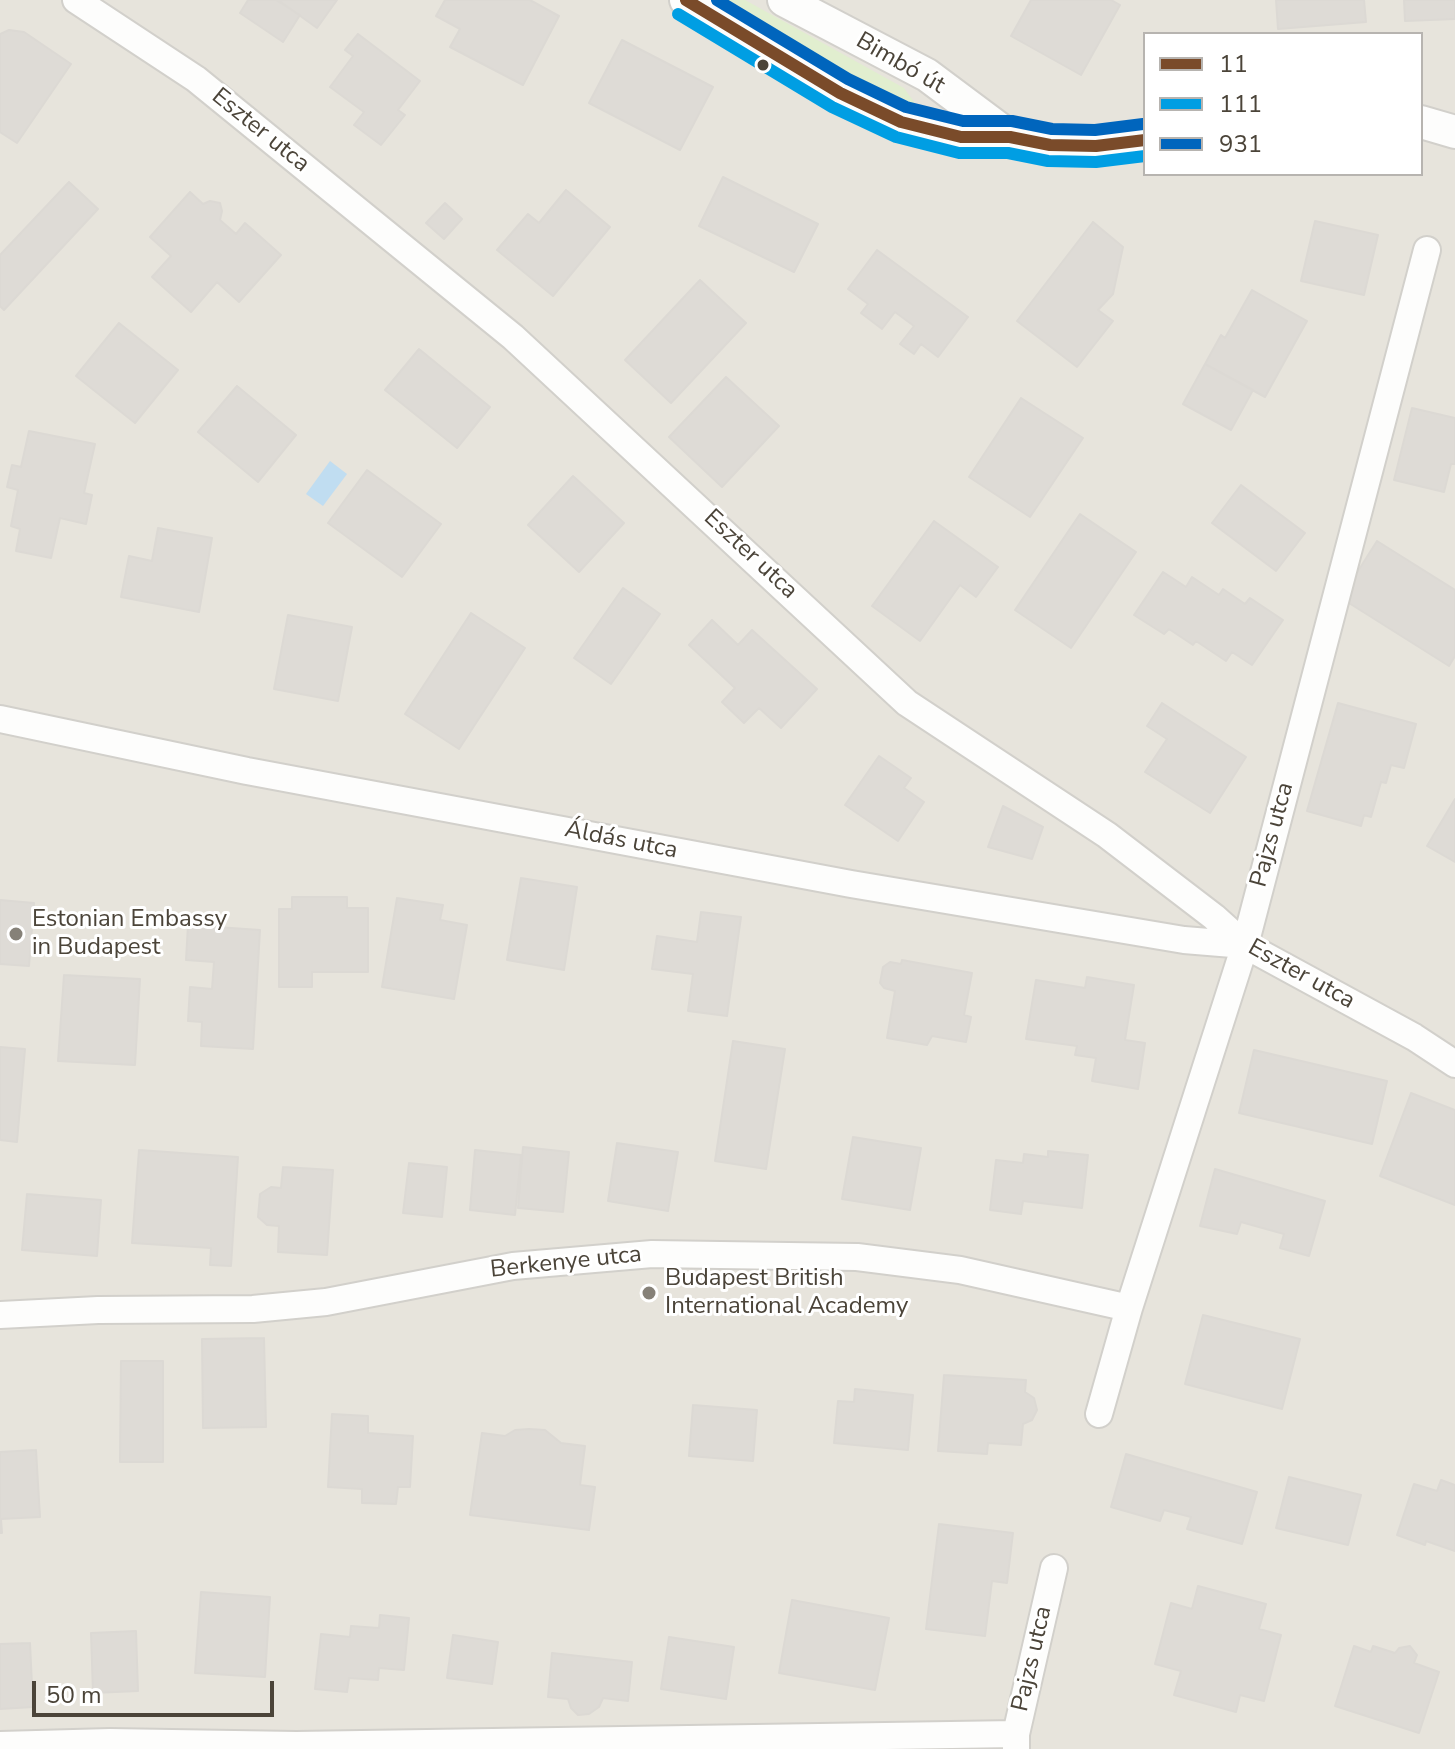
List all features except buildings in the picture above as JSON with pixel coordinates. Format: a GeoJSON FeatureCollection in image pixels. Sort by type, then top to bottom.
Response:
{"type":"FeatureCollection","features":[{"type":"Feature","properties":{"kind":"street","name":"Eszter utca"},"geometry":{"type":"LineString","coordinates":[[76,0],[196,79],[513,337],[907,703],[1107,835],[1214,917],[1245,945],[1414,1037],[1455,1064]]}},
{"type":"Feature","properties":{"kind":"street","name":"Bimbó út"},"geometry":{"type":"LineString","coordinates":[[686,0],[840,93],[901,122],[961,137],[1010,137],[1050,145],[1096,146],[1143,140]]}},
{"type":"Feature","properties":{"kind":"street","name":"Bimbó út"},"geometry":{"type":"LineString","coordinates":[[784,0],[927,75],[1010,137]]}},
{"type":"Feature","properties":{"kind":"street"},"geometry":{"type":"LineString","coordinates":[[1423,123],[1455,132]]}},
{"type":"Feature","properties":{"kind":"street","name":"Pajzs utca"},"geometry":{"type":"LineString","coordinates":[[1099,1414],[1129,1308],[1245,945],[1427,250]]}},
{"type":"Feature","properties":{"kind":"street","name":"Áldás utca"},"geometry":{"type":"LineString","coordinates":[[0,719],[247,771],[851,884],[1184,940],[1245,945]]}},
{"type":"Feature","properties":{"kind":"street","name":"Berkenye utca"},"geometry":{"type":"LineString","coordinates":[[0,1315],[98,1310],[253,1309],[326,1302],[513,1266],[652,1254],[857,1257],[960,1270],[1129,1308]]}},
{"type":"Feature","properties":{"kind":"street","name":"Pajzs utca"},"geometry":{"type":"LineString","coordinates":[[1016,1742],[1054,1568]]}},
{"type":"Feature","properties":{"kind":"street"},"geometry":{"type":"LineString","coordinates":[[0,1745],[110,1742],[296,1745],[1016,1742]]}},
{"type":"Feature","properties":{"kind":"shaded area"},"geometry":{"type":"Polygon","coordinates":[[[0,0],[1455,0],[1455,1749],[0,1749],[0,0]]]}},
{"type":"Feature","properties":{"kind":"green space"},"geometry":{"type":"Polygon","coordinates":[[[704,0],[745,0],[904,88],[917,106],[896,103],[704,0]]]}},
{"type":"Feature","properties":{"kind":"water"},"geometry":{"type":"Polygon","coordinates":[[[330,461],[347,474],[323,506],[306,494],[330,461]]]}},
{"type":"Feature","properties":{"kind":"transit line","name":"11"},"geometry":{"type":"LineString","coordinates":[[686,0],[840,93],[901,122],[961,137],[1010,137],[1050,145],[1096,146],[1143,140]]}},
{"type":"Feature","properties":{"kind":"transit line","name":"931"},"geometry":{"type":"LineString","coordinates":[[717,0],[848,79],[906,107],[963,121],[1012,121],[1052,129],[1095,130],[1143,124]]}},
{"type":"Feature","properties":{"kind":"transit line","name":"111"},"geometry":{"type":"LineString","coordinates":[[678,14],[832,107],[896,137],[959,153],[1008,153],[1048,161],[1096,162],[1143,156]]}},
{"type":"Feature","properties":{"kind":"place","name":"Estonian Embassy in Budapest"},"geometry":{"type":"Point","coordinates":[16,934]}},
{"type":"Feature","properties":{"kind":"place","name":"Budapest British International Academy"},"geometry":{"type":"Point","coordinates":[649,1293]}}]}
